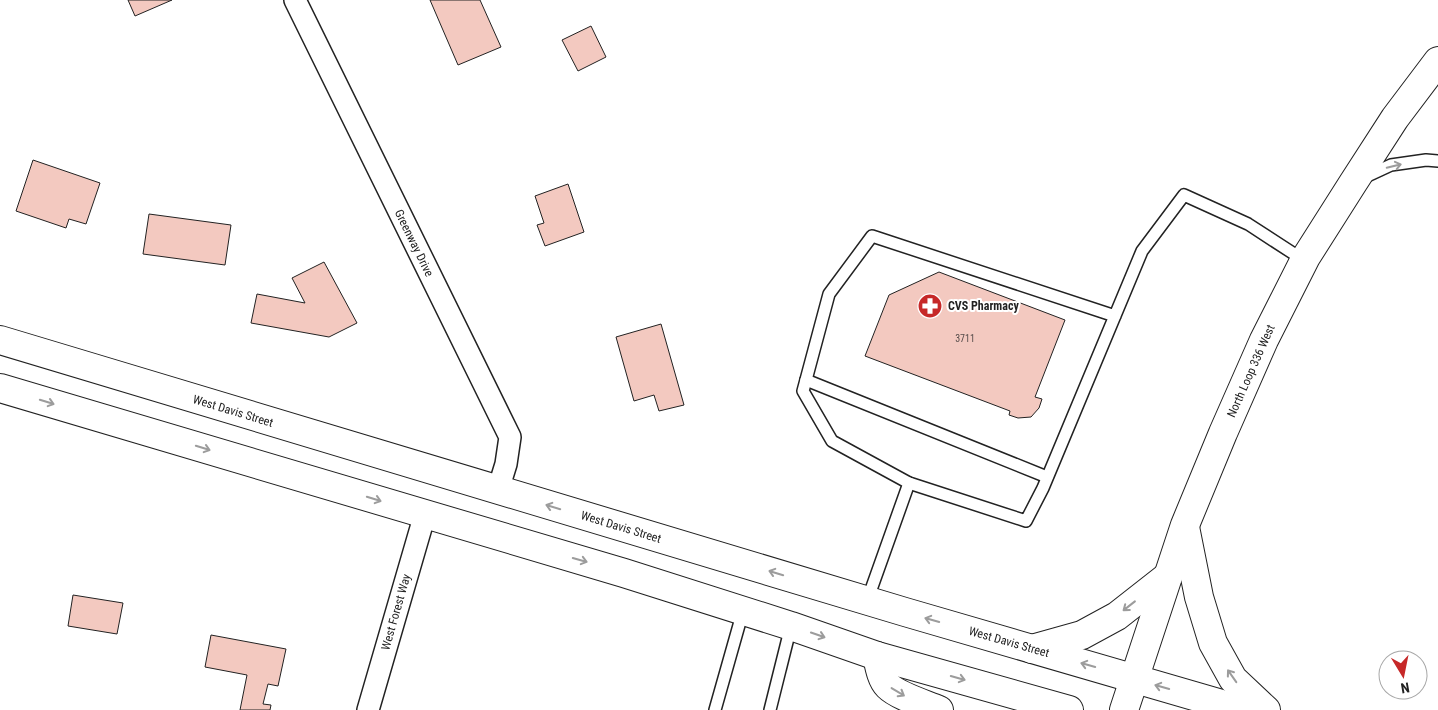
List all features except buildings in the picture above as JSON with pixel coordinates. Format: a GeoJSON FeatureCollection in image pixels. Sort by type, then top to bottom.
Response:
{"type":"FeatureCollection","features":[{"type":"Feature","properties":{"kind":"main road","name":"North Loop 336 West"},"geometry":{"type":"LineString","coordinates":[[1124,710],[1185,525],[1264,340],[1304,261],[1395,118],[1438,61]]}},
{"type":"Feature","properties":{"kind":"main road","name":"West Davis Street"},"geometry":{"type":"LineString","coordinates":[[0,340],[867,601],[1242,710]]}},
{"type":"Feature","properties":{"kind":"main road"},"geometry":{"type":"LineString","coordinates":[[0,388],[614,570],[791,626],[877,656],[1069,710]]}},
{"type":"Feature","properties":{"kind":"main road"},"geometry":{"type":"LineString","coordinates":[[1185,525],[1198,597],[1213,643],[1233,679],[1266,710]]}},
{"type":"Feature","properties":{"kind":"main road"},"geometry":{"type":"LineString","coordinates":[[1032,649],[1082,635],[1117,616],[1168,576]]}},
{"type":"Feature","properties":{"kind":"main road"},"geometry":{"type":"LineString","coordinates":[[877,656],[887,686],[904,696],[939,710]]}},
{"type":"Feature","properties":{"kind":"street","name":"Greenway Drive"},"geometry":{"type":"LineString","coordinates":[[295,0],[510,437],[506,464],[498,490]]}},
{"type":"Feature","properties":{"kind":"street","name":"West Forest Way"},"geometry":{"type":"LineString","coordinates":[[368,710],[425,514]]}},
{"type":"Feature","properties":{"kind":"lane"},"geometry":{"type":"LineString","coordinates":[[1353,183],[1391,165],[1426,160],[1438,161]]}},
{"type":"Feature","properties":{"kind":"lane"},"geometry":{"type":"LineString","coordinates":[[1115,316],[872,236],[829,294],[803,391],[832,441],[909,483],[1026,521],[1047,477],[1115,316],[1142,251],[1184,195],[1248,224],[1304,261]]}},
{"type":"Feature","properties":{"kind":"lane"},"geometry":{"type":"LineString","coordinates":[[806,380],[1047,477]]}},
{"type":"Feature","properties":{"kind":"lane"},"geometry":{"type":"LineString","coordinates":[[867,601],[909,483]]}},
{"type":"Feature","properties":{"kind":"lane"},"geometry":{"type":"LineString","coordinates":[[715,710],[743,611]]}},
{"type":"Feature","properties":{"kind":"lane"},"geometry":{"type":"LineString","coordinates":[[770,710],[791,626]]}},
{"type":"Feature","properties":{"kind":"place","name":"CVS Pharmacy"},"geometry":{"type":"Point","coordinates":[930,306]}}]}
